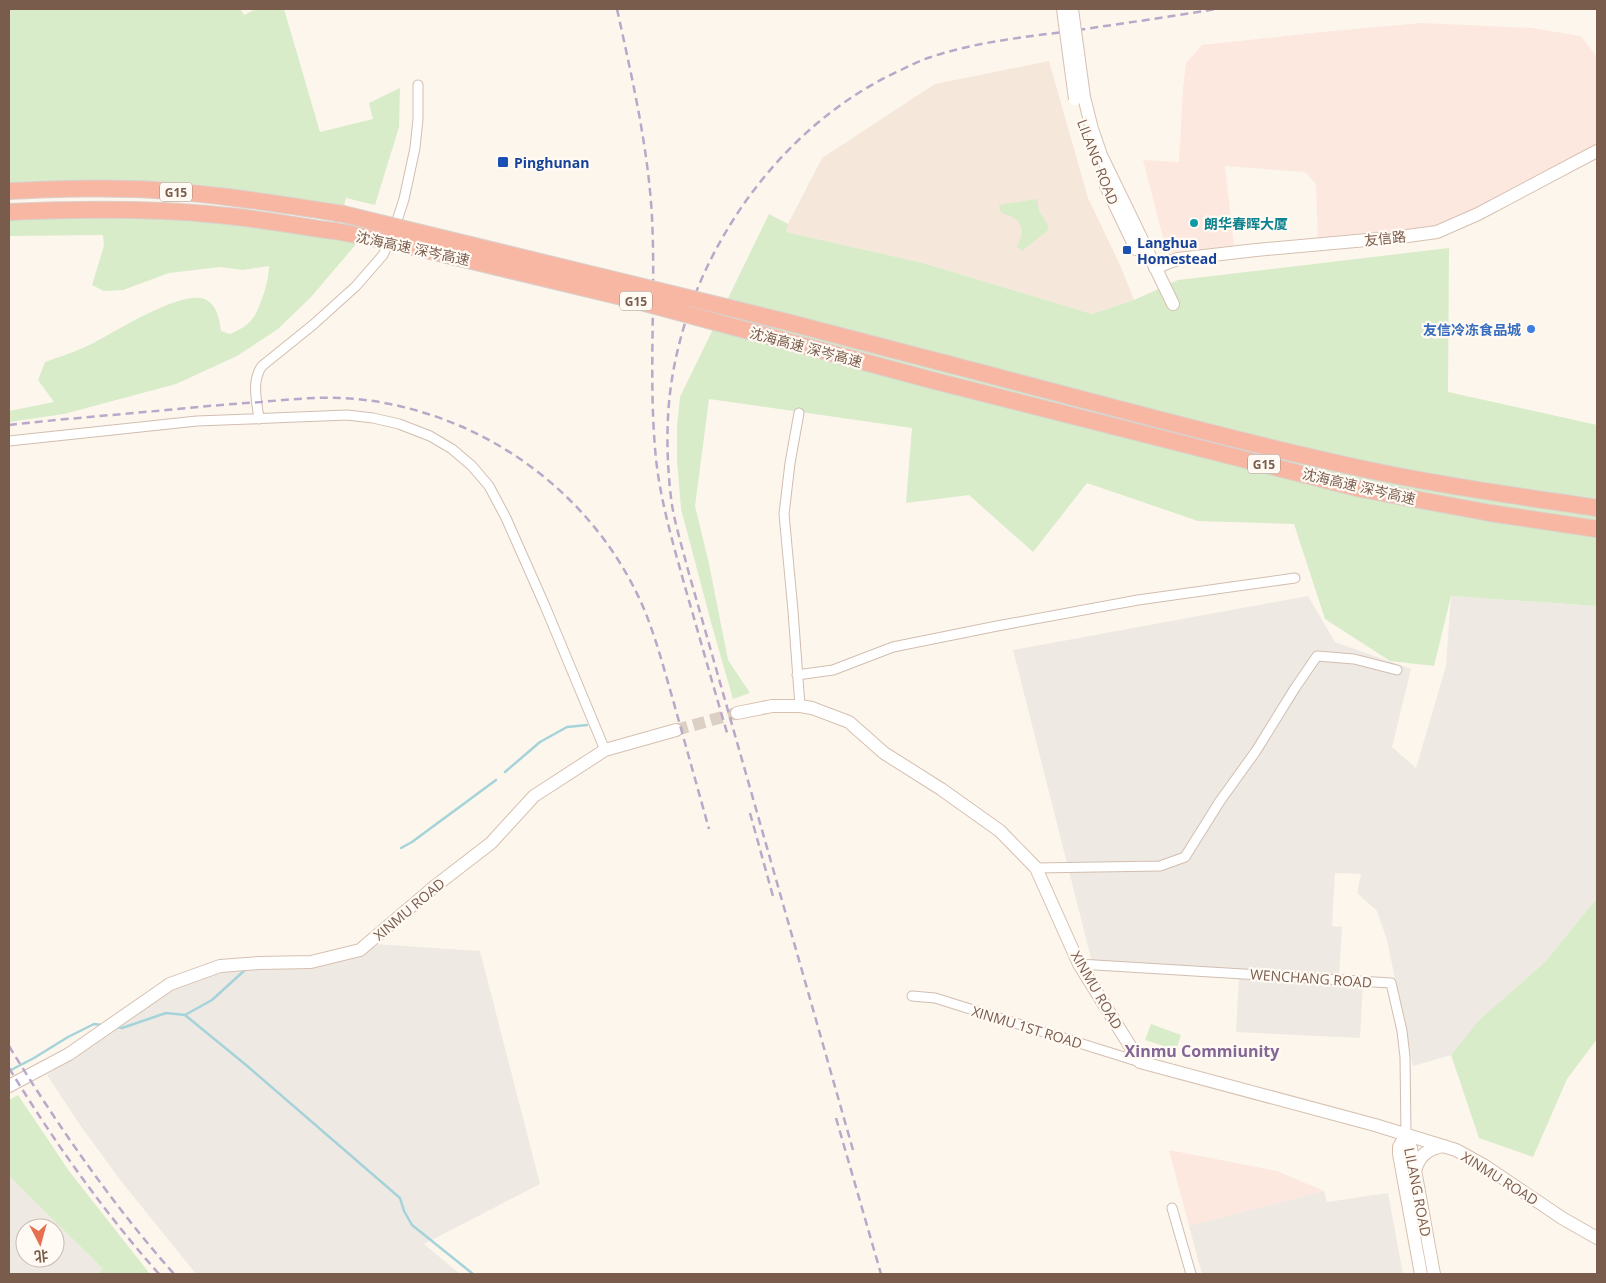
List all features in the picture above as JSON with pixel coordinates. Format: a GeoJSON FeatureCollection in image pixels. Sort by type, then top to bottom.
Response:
{"type":"FeatureCollection","features":[{"type":"Feature","properties":{"kind":"highway","name":"沈海高速 深岑高速"},"geometry":{"type":"LineString","coordinates":[[9,191],[79,188],[152,190],[227,196],[342,214],[765,317],[1198,429],[1360,468],[1504,494],[1597,508]]}},
{"type":"Feature","properties":{"kind":"highway","name":"沈海高速 深岑高速"},"geometry":{"type":"LineString","coordinates":[[9,212],[71,210],[146,211],[218,215],[335,231],[393,242],[626,298],[935,381],[1361,489],[1490,513],[1597,529]]}},
{"type":"Feature","properties":{"kind":"street","name":"LILANG ROAD"},"geometry":{"type":"LineString","coordinates":[[1063,9],[1080,98],[1101,155],[1157,271],[1169,305],[1115,208],[1084,132],[1080,98],[1072,9]]}},
{"type":"Feature","properties":{"kind":"street"},"geometry":{"type":"LineString","coordinates":[[258,420],[255,386],[258,371],[356,286],[383,255],[393,233],[404,199],[415,148],[418,119],[418,85]]}},
{"type":"Feature","properties":{"kind":"street","name":"友信路"},"geometry":{"type":"LineString","coordinates":[[1157,271],[1168,262],[1178,259],[1437,232],[1478,214],[1597,151]]}},
{"type":"Feature","properties":{"kind":"street","name":"友信路"},"geometry":{"type":"LineString","coordinates":[[1157,271],[1181,265],[1439,238],[1481,220],[1597,158]]}},
{"type":"Feature","properties":{"kind":"street"},"geometry":{"type":"LineString","coordinates":[[799,413],[790,462],[784,514],[800,706]]}},
{"type":"Feature","properties":{"kind":"street"},"geometry":{"type":"LineString","coordinates":[[9,441],[197,421],[347,415],[399,424],[430,436],[452,449],[472,466],[489,486],[506,518],[605,750]]}},
{"type":"Feature","properties":{"kind":"street"},"geometry":{"type":"LineString","coordinates":[[798,675],[833,670],[893,647],[997,626],[1138,600],[1295,578]]}},
{"type":"Feature","properties":{"kind":"street"},"geometry":{"type":"LineString","coordinates":[[1036,868],[1160,866],[1185,858],[1220,801],[1256,751],[1317,656],[1354,659],[1397,670]]}},
{"type":"Feature","properties":{"kind":"street","name":"XINMU ROAD"},"geometry":{"type":"LineString","coordinates":[[737,713],[772,706],[800,706],[812,708],[849,722],[884,753],[941,789],[1000,832],[1036,868],[1079,964],[1140,1062],[1444,1146],[1471,1157],[1555,1214],[1597,1238]]}},
{"type":"Feature","properties":{"kind":"street","name":"XINMU ROAD"},"geometry":{"type":"LineString","coordinates":[[9,1086],[69,1054],[170,984],[220,966],[311,962],[360,950],[427,893],[491,843],[534,796],[605,750],[676,730]]}},
{"type":"Feature","properties":{"kind":"street","name":"WENCHANG ROAD"},"geometry":{"type":"LineString","coordinates":[[1079,964],[1391,983],[1402,1030],[1405,1057],[1406,1134]]}},
{"type":"Feature","properties":{"kind":"street","name":"XINMU 1ST ROAD"},"geometry":{"type":"LineString","coordinates":[[912,996],[935,998],[1140,1062]]}},
{"type":"Feature","properties":{"kind":"street","name":"LILANG ROAD"},"geometry":{"type":"LineString","coordinates":[[1406,1134],[1416,1172],[1434,1274]]}},
{"type":"Feature","properties":{"kind":"street","name":"LILANG ROAD"},"geometry":{"type":"LineString","coordinates":[[1406,1134],[1399,1147],[1398,1154],[1421,1274]]}},
{"type":"Feature","properties":{"kind":"street"},"geometry":{"type":"LineString","coordinates":[[1416,1172],[1417,1165],[1424,1154],[1435,1147],[1444,1146]]}},
{"type":"Feature","properties":{"kind":"street"},"geometry":{"type":"LineString","coordinates":[[1172,1208],[1191,1274]]}},
{"type":"Feature","properties":{"kind":"shaded area"},"geometry":{"type":"Polygon","coordinates":[[[1421,23],[1532,28],[1581,36],[1597,57],[1597,152],[1436,232],[1318,243],[1316,184],[1305,172],[1225,166],[1234,246],[1167,253],[1143,160],[1179,162],[1186,63],[1202,45],[1421,23]]]}},
{"type":"Feature","properties":{"kind":"shaded area"},"geometry":{"type":"Polygon","coordinates":[[[1049,61],[1088,198],[1121,267],[1134,300],[1092,314],[923,263],[786,232],[788,224],[822,158],[935,84],[1049,61]]]}},
{"type":"Feature","properties":{"kind":"shaded area"},"geometry":{"type":"Polygon","coordinates":[[[1308,596],[1335,642],[1411,669],[1392,747],[1416,768],[1446,666],[1451,596],[1597,606],[1597,898],[1545,962],[1478,1021],[1451,1055],[1413,1066],[1387,940],[1377,911],[1357,893],[1361,874],[1335,873],[1332,926],[1342,927],[1339,974],[1092,962],[1013,650],[1308,596]]]}},
{"type":"Feature","properties":{"kind":"shaded area"},"geometry":{"type":"Polygon","coordinates":[[[374,944],[480,951],[540,1184],[424,1244],[460,1274],[196,1274],[121,1181],[80,1125],[47,1075],[172,989],[221,971],[259,968],[374,944]]]}},
{"type":"Feature","properties":{"kind":"shaded area"},"geometry":{"type":"Polygon","coordinates":[[[1239,978],[1363,984],[1360,1038],[1236,1032],[1239,978]]]}},
{"type":"Feature","properties":{"kind":"shaded area"},"geometry":{"type":"Polygon","coordinates":[[[1169,1150],[1277,1171],[1324,1191],[1189,1226],[1169,1150]]]}},
{"type":"Feature","properties":{"kind":"shaded area"},"geometry":{"type":"Polygon","coordinates":[[[9,1176],[51,1218],[15,1218],[15,1268],[65,1268],[65,1231],[103,1269],[98,1274],[9,1274],[9,1176]]]}},
{"type":"Feature","properties":{"kind":"shaded area"},"geometry":{"type":"Polygon","coordinates":[[[1324,1191],[1327,1202],[1388,1193],[1403,1274],[1202,1274],[1189,1226],[1324,1191]]]}},
{"type":"Feature","properties":{"kind":"green space"},"geometry":{"type":"Polygon","coordinates":[[[9,9],[240,9],[244,15],[256,9],[284,9],[320,132],[373,119],[369,103],[400,88],[399,127],[375,205],[346,198],[343,209],[243,191],[167,182],[92,180],[9,184],[9,9]]]}},
{"type":"Feature","properties":{"kind":"green space"},"geometry":{"type":"Polygon","coordinates":[[[1037,199],[1039,211],[1049,227],[1047,231],[1022,251],[1017,246],[1022,234],[1020,225],[1013,217],[1001,213],[999,205],[1037,199]]]}},
{"type":"Feature","properties":{"kind":"green space"},"geometry":{"type":"Polygon","coordinates":[[[769,214],[788,224],[786,232],[923,263],[1092,314],[1134,300],[1178,280],[1449,248],[1448,392],[1597,425],[1597,606],[1451,596],[1434,666],[1390,661],[1325,619],[1294,524],[1198,521],[1087,483],[1033,552],[969,495],[906,503],[912,428],[709,399],[695,506],[709,564],[728,660],[750,693],[733,699],[681,509],[677,459],[677,427],[680,397],[769,214]]]}},
{"type":"Feature","properties":{"kind":"green space"},"geometry":{"type":"Polygon","coordinates":[[[95,215],[200,220],[358,242],[311,297],[278,329],[237,356],[176,384],[64,414],[9,422],[9,411],[54,402],[38,380],[45,362],[85,347],[162,307],[178,301],[192,298],[208,301],[217,312],[221,331],[230,334],[241,329],[250,321],[260,304],[269,266],[243,270],[220,267],[169,273],[123,290],[104,291],[92,285],[104,246],[103,235],[9,236],[9,218],[95,215]]]}},
{"type":"Feature","properties":{"kind":"green space"},"geometry":{"type":"Polygon","coordinates":[[[1597,898],[1597,1039],[1567,1079],[1533,1157],[1479,1138],[1451,1055],[1478,1021],[1545,962],[1597,898]]]}},
{"type":"Feature","properties":{"kind":"green space"},"geometry":{"type":"Polygon","coordinates":[[[1151,1024],[1181,1035],[1176,1050],[1145,1040],[1151,1024]]]}},
{"type":"Feature","properties":{"kind":"green space"},"geometry":{"type":"Polygon","coordinates":[[[18,1095],[69,1171],[150,1274],[98,1274],[103,1269],[65,1231],[65,1218],[51,1218],[9,1176],[9,1100],[18,1095]]]}},
{"type":"Feature","properties":{"kind":"waterway"},"geometry":{"type":"LineString","coordinates":[[505,772],[540,742],[567,727],[587,725]]}},
{"type":"Feature","properties":{"kind":"waterway"},"geometry":{"type":"LineString","coordinates":[[401,848],[412,842],[496,780]]}},
{"type":"Feature","properties":{"kind":"waterway"},"geometry":{"type":"LineString","coordinates":[[185,1015],[212,1000],[246,969]]}},
{"type":"Feature","properties":{"kind":"waterway"},"geometry":{"type":"LineString","coordinates":[[117,1027],[122,1028],[166,1013],[185,1015],[400,1198],[404,1211],[412,1225],[473,1274]]}},
{"type":"Feature","properties":{"kind":"waterway"},"geometry":{"type":"LineString","coordinates":[[9,1071],[94,1024],[102,1025]]}},
{"type":"Feature","properties":{"kind":"tunnel"},"geometry":{"type":"LineString","coordinates":[[676,730],[737,713]]}},
{"type":"Feature","properties":{"kind":"railway"},"geometry":{"type":"LineString","coordinates":[[617,9],[639,112],[650,191],[653,247],[653,399],[658,476],[673,544],[728,736]]}},
{"type":"Feature","properties":{"kind":"railway"},"geometry":{"type":"LineString","coordinates":[[853,1150],[674,516],[669,472],[668,419],[670,393],[679,343],[695,294],[717,247],[745,202],[778,161],[815,125],[856,94],[920,61],[965,47],[1216,9]]}},
{"type":"Feature","properties":{"kind":"railway"},"geometry":{"type":"LineString","coordinates":[[9,425],[285,400],[345,398],[403,407],[448,421],[490,440],[529,465],[564,495],[596,529],[622,567],[644,609],[656,642],[709,829]]}},
{"type":"Feature","properties":{"kind":"railway"},"geometry":{"type":"LineString","coordinates":[[750,813],[774,900]]}},
{"type":"Feature","properties":{"kind":"railway"},"geometry":{"type":"LineString","coordinates":[[9,1046],[47,1106],[107,1192],[174,1274]]}},
{"type":"Feature","properties":{"kind":"railway"},"geometry":{"type":"LineString","coordinates":[[9,1068],[43,1122],[80,1174],[118,1225],[159,1274]]}},
{"type":"Feature","properties":{"kind":"railway"},"geometry":{"type":"LineString","coordinates":[[836,1118],[881,1274]]}},
{"type":"Feature","properties":{"kind":"place","name":"Pinghunan"},"geometry":{"type":"Point","coordinates":[503,162]}},
{"type":"Feature","properties":{"kind":"place","name":"朗华春晖大厦"},"geometry":{"type":"Point","coordinates":[1194,223]}},
{"type":"Feature","properties":{"kind":"place","name":"Langhua Homestead"},"geometry":{"type":"Point","coordinates":[1127,250]}},
{"type":"Feature","properties":{"kind":"place","name":"友信冷冻食品城"},"geometry":{"type":"Point","coordinates":[1531,329]}},
{"type":"Feature","properties":{"kind":"district","name":"Xinmu Commiunity"},"geometry":{"type":"Point","coordinates":[1202,1051]}}]}
